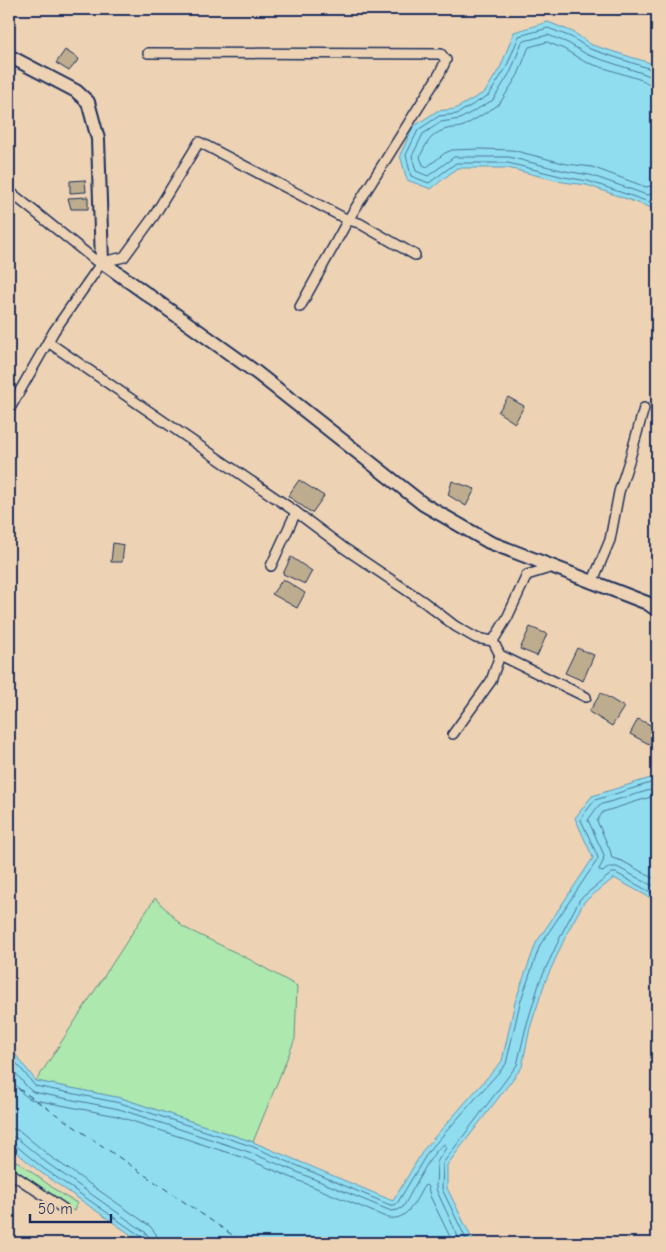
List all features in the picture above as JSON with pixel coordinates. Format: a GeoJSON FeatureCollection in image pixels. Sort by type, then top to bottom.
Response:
{"type":"FeatureCollection","features":[{"type":"Feature","properties":{"kind":"main road"},"geometry":{"type":"LineString","coordinates":[[9,56],[76,90],[88,102],[98,139],[102,262],[257,373],[423,504],[488,542],[647,603],[657,610]]}},
{"type":"Feature","properties":{"kind":"street"},"geometry":{"type":"LineString","coordinates":[[148,53],[441,54],[446,60],[348,220],[300,307]]}},
{"type":"Feature","properties":{"kind":"street"},"geometry":{"type":"LineString","coordinates":[[9,192],[96,261],[102,262],[124,257],[154,216],[199,142],[348,220],[359,223],[416,255]]}},
{"type":"Feature","properties":{"kind":"street"},"geometry":{"type":"LineString","coordinates":[[9,410],[54,331],[102,262]]}},
{"type":"Feature","properties":{"kind":"street"},"geometry":{"type":"LineString","coordinates":[[48,342],[296,512],[344,548],[424,602],[454,626],[476,638],[493,641]]}},
{"type":"Feature","properties":{"kind":"street"},"geometry":{"type":"LineString","coordinates":[[592,583],[610,540],[618,492],[644,408]]}},
{"type":"Feature","properties":{"kind":"street"},"geometry":{"type":"LineString","coordinates":[[271,566],[296,512]]}},
{"type":"Feature","properties":{"kind":"street"},"geometry":{"type":"LineString","coordinates":[[493,641],[507,618],[527,576],[552,567]]}},
{"type":"Feature","properties":{"kind":"street"},"geometry":{"type":"LineString","coordinates":[[493,641],[500,655],[586,697]]}},
{"type":"Feature","properties":{"kind":"street"},"geometry":{"type":"LineString","coordinates":[[453,734],[490,680],[500,655]]}},
{"type":"Feature","properties":{"kind":"street"},"geometry":{"type":"LineString","coordinates":[[9,1172],[64,1209]]}},
{"type":"Feature","properties":{"kind":"lane"},"geometry":{"type":"LineString","coordinates":[[9,1155],[13,1150]]}},
{"type":"Feature","properties":{"kind":"green space"},"geometry":{"type":"Polygon","coordinates":[[[155,898],[183,927],[245,957],[297,986],[295,1039],[253,1142],[121,1098],[36,1081],[155,898]]]}},
{"type":"Feature","properties":{"kind":"green space"},"geometry":{"type":"Polygon","coordinates":[[[13,1160],[77,1203],[74,1211],[60,1204],[9,1168],[13,1160]]]}},
{"type":"Feature","properties":{"kind":"water"},"geometry":{"type":"Polygon","coordinates":[[[548,22],[573,32],[592,45],[650,63],[657,67],[657,201],[652,208],[587,185],[563,182],[508,168],[457,168],[431,189],[407,180],[400,155],[413,127],[437,111],[455,109],[485,92],[501,66],[514,32],[548,22]]]}},
{"type":"Feature","properties":{"kind":"water"},"geometry":{"type":"Polygon","coordinates":[[[657,776],[657,897],[649,897],[614,878],[584,902],[568,931],[545,982],[530,1028],[522,1067],[447,1165],[447,1188],[474,1243],[143,1243],[40,1172],[9,1146],[9,1046],[36,1081],[121,1098],[253,1142],[393,1201],[424,1149],[502,1061],[515,1002],[536,943],[593,858],[575,818],[592,796],[657,776]]]}},
{"type":"Feature","properties":{"kind":"building"},"geometry":{"type":"Polygon","coordinates":[[[65,50],[79,59],[69,71],[56,63],[65,50]]]}},
{"type":"Feature","properties":{"kind":"building"},"geometry":{"type":"Polygon","coordinates":[[[85,180],[86,192],[70,193],[70,181],[85,180]]]}},
{"type":"Feature","properties":{"kind":"building"},"geometry":{"type":"Polygon","coordinates":[[[88,197],[88,209],[71,209],[68,198],[88,197]]]}},
{"type":"Feature","properties":{"kind":"building"},"geometry":{"type":"Polygon","coordinates":[[[508,397],[524,406],[515,423],[498,412],[508,397]]]}},
{"type":"Feature","properties":{"kind":"building"},"geometry":{"type":"Polygon","coordinates":[[[299,480],[324,496],[312,513],[288,496],[299,480]]]}},
{"type":"Feature","properties":{"kind":"building"},"geometry":{"type":"Polygon","coordinates":[[[452,481],[475,489],[466,506],[448,495],[452,481]]]}},
{"type":"Feature","properties":{"kind":"building"},"geometry":{"type":"Polygon","coordinates":[[[113,543],[124,545],[122,562],[111,562],[113,543]]]}},
{"type":"Feature","properties":{"kind":"building"},"geometry":{"type":"Polygon","coordinates":[[[291,557],[312,571],[305,584],[283,574],[291,557]]]}},
{"type":"Feature","properties":{"kind":"building"},"geometry":{"type":"Polygon","coordinates":[[[283,579],[305,593],[297,608],[272,594],[283,579]]]}},
{"type":"Feature","properties":{"kind":"building"},"geometry":{"type":"Polygon","coordinates":[[[530,627],[547,634],[537,656],[520,649],[530,627]]]}},
{"type":"Feature","properties":{"kind":"building"},"geometry":{"type":"Polygon","coordinates":[[[577,648],[594,655],[583,681],[565,673],[577,648]]]}},
{"type":"Feature","properties":{"kind":"building"},"geometry":{"type":"Polygon","coordinates":[[[601,693],[624,707],[612,726],[589,712],[601,693]]]}},
{"type":"Feature","properties":{"kind":"building"},"geometry":{"type":"Polygon","coordinates":[[[638,719],[657,728],[657,733],[651,745],[630,734],[638,719]]]}},
{"type":"Feature","properties":{"kind":"ferry route"},"geometry":{"type":"LineString","coordinates":[[9,1082],[244,1243]]}}]}
